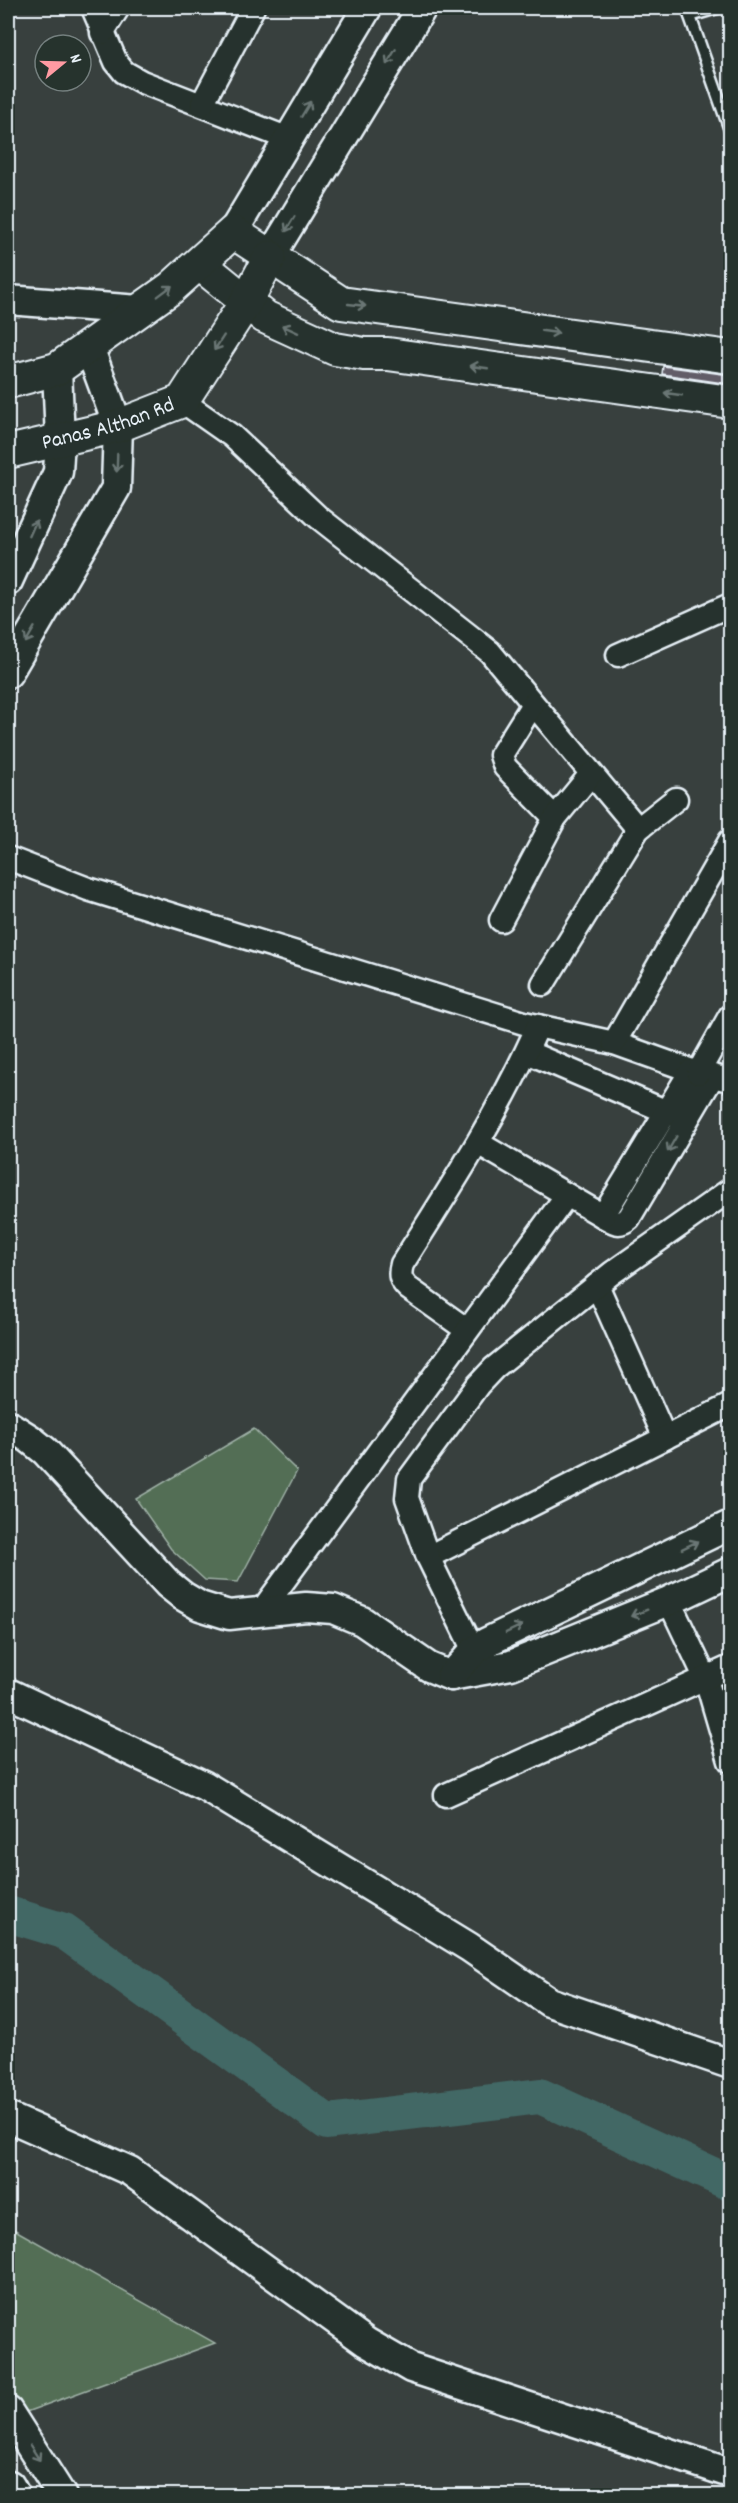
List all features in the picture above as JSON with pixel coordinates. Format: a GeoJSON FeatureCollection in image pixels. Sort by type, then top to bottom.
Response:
{"type":"FeatureCollection","features":[{"type":"Feature","properties":{"kind":"main road"},"geometry":{"type":"LineString","coordinates":[[8,382],[57,369],[200,264],[233,232],[341,303],[730,357]]}},
{"type":"Feature","properties":{"kind":"main road","name":"Panas Althan Rd"},"geometry":{"type":"LineString","coordinates":[[8,452],[118,426],[182,401],[246,302],[270,257]]}},
{"type":"Feature","properties":{"kind":"main road"},"geometry":{"type":"LineString","coordinates":[[200,264],[265,317],[335,349],[364,354],[388,354],[730,402]]}},
{"type":"Feature","properties":{"kind":"main road"},"geometry":{"type":"LineString","coordinates":[[8,2487],[13,2496]]}},
{"type":"Feature","properties":{"kind":"street"},"geometry":{"type":"LineString","coordinates":[[93,8],[116,62],[124,72],[142,82],[288,139]]}},
{"type":"Feature","properties":{"kind":"street"},"geometry":{"type":"LineString","coordinates":[[102,33],[118,8]]}},
{"type":"Feature","properties":{"kind":"street"},"geometry":{"type":"LineString","coordinates":[[202,104],[254,8]]}},
{"type":"Feature","properties":{"kind":"street"},"geometry":{"type":"LineString","coordinates":[[233,232],[367,8]]}},
{"type":"Feature","properties":{"kind":"street"},"geometry":{"type":"LineString","coordinates":[[270,257],[422,8]]}},
{"type":"Feature","properties":{"kind":"street"},"geometry":{"type":"LineString","coordinates":[[8,300],[140,310]]}},
{"type":"Feature","properties":{"kind":"street"},"geometry":{"type":"LineString","coordinates":[[8,674],[116,488],[118,426],[89,347]]}},
{"type":"Feature","properties":{"kind":"street"},"geometry":{"type":"LineString","coordinates":[[8,581],[58,472],[60,440],[57,369]]}},
{"type":"Feature","properties":{"kind":"street"},"geometry":{"type":"LineString","coordinates":[[182,401],[232,436],[318,517],[490,652],[638,829]]}},
{"type":"Feature","properties":{"kind":"street"},"geometry":{"type":"LineString","coordinates":[[618,654],[729,610]]}},
{"type":"Feature","properties":{"kind":"street"},"geometry":{"type":"LineString","coordinates":[[533,704],[501,755],[501,760],[555,818]]}},
{"type":"Feature","properties":{"kind":"street"},"geometry":{"type":"LineString","coordinates":[[501,920],[555,818],[591,774]]}},
{"type":"Feature","properties":{"kind":"street"},"geometry":{"type":"LineString","coordinates":[[543,984],[638,829],[676,799]]}},
{"type":"Feature","properties":{"kind":"street"},"geometry":{"type":"LineString","coordinates":[[614,1042],[730,841]]}},
{"type":"Feature","properties":{"kind":"street"},"geometry":{"type":"LineString","coordinates":[[8,858],[88,889],[538,1026],[614,1042],[708,1075]]}},
{"type":"Feature","properties":{"kind":"street"},"geometry":{"type":"LineString","coordinates":[[478,1143],[617,1224],[624,1223],[629,1218],[676,1116],[708,1075],[730,1016]]}},
{"type":"Feature","properties":{"kind":"street"},"geometry":{"type":"LineString","coordinates":[[467,1330],[402,1282],[400,1273],[402,1264],[478,1143],[538,1026]]}},
{"type":"Feature","properties":{"kind":"street"},"geometry":{"type":"LineString","coordinates":[[526,1052],[676,1116]]}},
{"type":"Feature","properties":{"kind":"street"},"geometry":{"type":"LineString","coordinates":[[474,1651],[428,1557],[406,1498],[409,1479],[478,1385],[494,1368],[597,1285],[730,1190]]}},
{"type":"Feature","properties":{"kind":"street"},"geometry":{"type":"LineString","coordinates":[[260,1613],[567,1195]]}},
{"type":"Feature","properties":{"kind":"street"},"geometry":{"type":"LineString","coordinates":[[597,1285],[665,1438]]}},
{"type":"Feature","properties":{"kind":"street"},"geometry":{"type":"LineString","coordinates":[[428,1557],[730,1405]]}},
{"type":"Feature","properties":{"kind":"street"},"geometry":{"type":"LineString","coordinates":[[8,1425],[45,1451],[168,1584],[200,1606],[230,1615],[306,1607],[333,1609],[362,1622],[429,1667],[451,1676],[511,1665],[669,1601],[730,1572]]}},
{"type":"Feature","properties":{"kind":"street"},"geometry":{"type":"LineString","coordinates":[[451,1676],[474,1651],[487,1642],[730,1525]]}},
{"type":"Feature","properties":{"kind":"street"},"geometry":{"type":"LineString","coordinates":[[669,1601],[706,1679],[730,1761]]}},
{"type":"Feature","properties":{"kind":"street"},"geometry":{"type":"LineString","coordinates":[[446,1795],[706,1679],[730,1666]]}},
{"type":"Feature","properties":{"kind":"street"},"geometry":{"type":"LineString","coordinates":[[8,1693],[205,1786],[469,1947],[549,2002],[730,2064]]}},
{"type":"Feature","properties":{"kind":"street"},"geometry":{"type":"LineString","coordinates":[[8,2117],[130,2171],[366,2342],[411,2368],[730,2473]]}},
{"type":"Feature","properties":{"kind":"street"},"geometry":{"type":"LineString","coordinates":[[8,2411],[62,2496]]}},
{"type":"Feature","properties":{"kind":"lane"},"geometry":{"type":"LineString","coordinates":[[717,8],[688,12],[730,130]]}},
{"type":"Feature","properties":{"kind":"green space"},"geometry":{"type":"Polygon","coordinates":[[[254,1429],[297,1471],[238,1582],[205,1580],[171,1549],[136,1499],[254,1429]]]}},
{"type":"Feature","properties":{"kind":"green space"},"geometry":{"type":"Polygon","coordinates":[[[8,2226],[215,2343],[26,2412],[8,2386],[8,2226]]]}},
{"type":"Feature","properties":{"kind":"building"},"geometry":{"type":"Polygon","coordinates":[[[663,366],[730,375],[730,384],[662,374],[663,366]]]}},
{"type":"Feature","properties":{"kind":"waterway"},"geometry":{"type":"LineString","coordinates":[[8,1914],[64,1931],[327,2122],[540,2096],[730,2183]]}}]}
